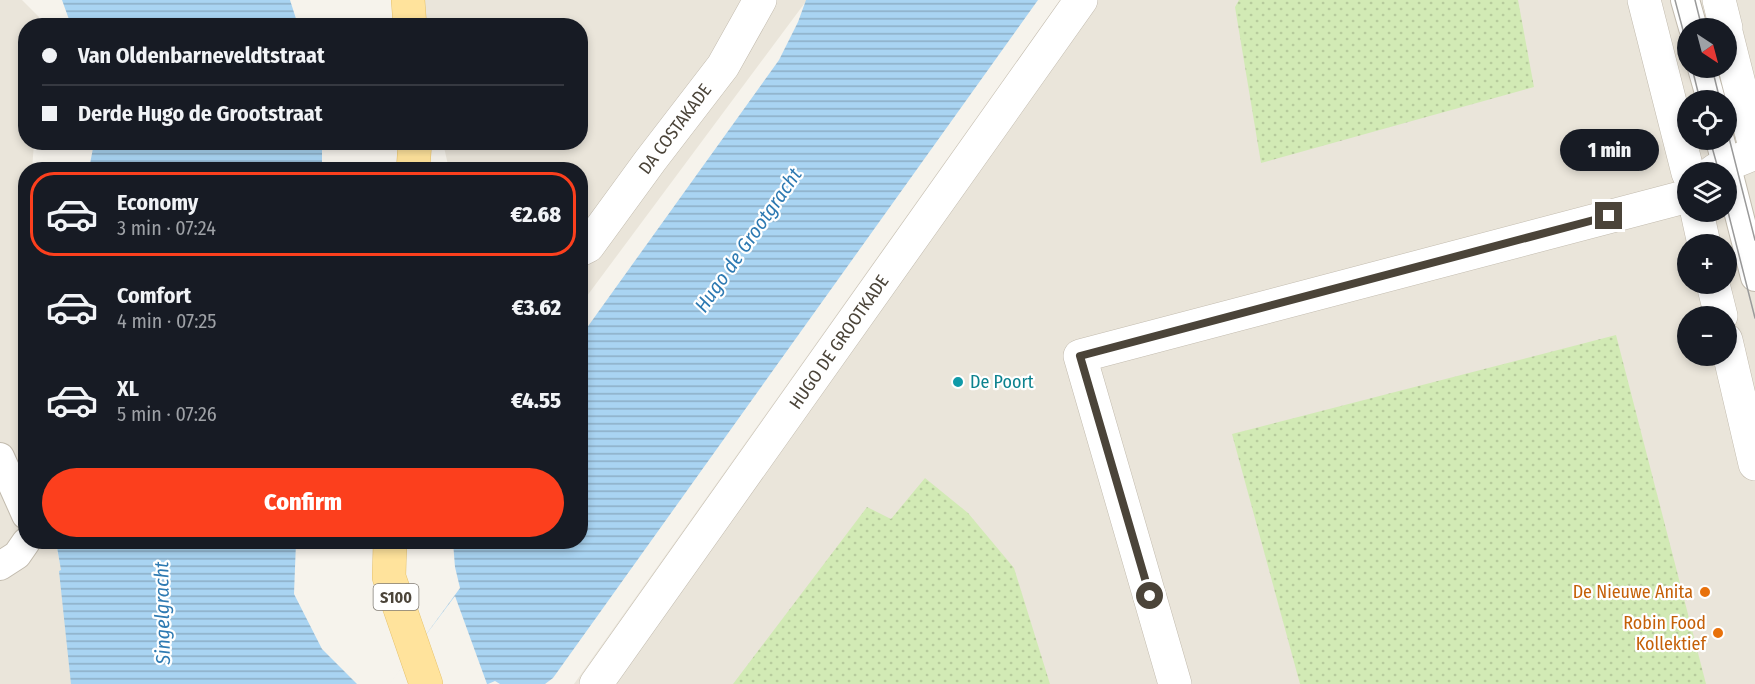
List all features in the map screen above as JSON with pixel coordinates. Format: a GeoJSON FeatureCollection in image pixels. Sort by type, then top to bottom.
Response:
{"type":"FeatureCollection","features":[{"type":"Feature","properties":{"kind":"main road"},"geometry":{"type":"LineString","coordinates":[[408,0],[409,18]]}},
{"type":"Feature","properties":{"kind":"main road","name":"S100"},"geometry":{"type":"LineString","coordinates":[[390,549],[389,577],[426,684]]}},
{"type":"Feature","properties":{"kind":"street","name":"DA COSTAKADE"},"geometry":{"type":"LineString","coordinates":[[588,246],[723,66],[760,0]]}},
{"type":"Feature","properties":{"kind":"street","name":"HUGO DE GROOTKADE"},"geometry":{"type":"LineString","coordinates":[[597,684],[1081,0]]}},
{"type":"Feature","properties":{"kind":"street"},"geometry":{"type":"LineString","coordinates":[[1644,0],[1685,162]]}},
{"type":"Feature","properties":{"kind":"street"},"geometry":{"type":"LineString","coordinates":[[1719,0],[1723,18]]}},
{"type":"Feature","properties":{"kind":"street"},"geometry":{"type":"LineString","coordinates":[[1737,74],[1755,147]]}},
{"type":"Feature","properties":{"kind":"street"},"geometry":{"type":"LineString","coordinates":[[1175,684],[1080,356],[1677,199]]}},
{"type":"Feature","properties":{"kind":"street"},"geometry":{"type":"LineString","coordinates":[[1732,366],[1755,464]]}},
{"type":"Feature","properties":{"kind":"lane"},"geometry":{"type":"LineString","coordinates":[[1685,0],[1690,18]]}},
{"type":"Feature","properties":{"kind":"lane"},"geometry":{"type":"LineString","coordinates":[[1729,157],[1755,277]]}},
{"type":"Feature","properties":{"kind":"lane"},"geometry":{"type":"LineString","coordinates":[[0,457],[18,497]]}},
{"type":"Feature","properties":{"kind":"lane"},"geometry":{"type":"LineString","coordinates":[[0,566],[17,555],[21,549]]}},
{"type":"Feature","properties":{"kind":"shaded area"},"geometry":{"type":"Polygon","coordinates":[[[0,0],[22,0],[39,18],[18,18],[18,150],[33,150],[33,162],[18,162],[18,549],[57,549],[89,684],[0,684],[0,0]]]}},
{"type":"Feature","properties":{"kind":"shaded area"},"geometry":{"type":"Polygon","coordinates":[[[410,0],[807,0],[588,295],[588,162],[447,162],[445,150],[588,150],[588,18],[414,18],[410,0]]]}},
{"type":"Feature","properties":{"kind":"shaded area"},"geometry":{"type":"Polygon","coordinates":[[[1060,0],[1755,0],[1755,684],[574,684],[1060,0]]]}},
{"type":"Feature","properties":{"kind":"green space"},"geometry":{"type":"Polygon","coordinates":[[[1239,0],[1518,0],[1534,87],[1261,163],[1235,7],[1239,0]]]}},
{"type":"Feature","properties":{"kind":"green space"},"geometry":{"type":"Polygon","coordinates":[[[1616,335],[1706,684],[1300,684],[1232,434],[1616,335]]]}},
{"type":"Feature","properties":{"kind":"green space"},"geometry":{"type":"Polygon","coordinates":[[[925,478],[968,513],[1014,568],[1050,684],[733,684],[867,507],[891,519],[925,478]]]}},
{"type":"Feature","properties":{"kind":"water"},"geometry":{"type":"Polygon","coordinates":[[[62,0],[290,0],[296,18],[68,18],[62,0]]]}},
{"type":"Feature","properties":{"kind":"water","name":"Hugo de Grootgracht"},"geometry":{"type":"Polygon","coordinates":[[[806,0],[1038,0],[553,678],[545,684],[500,684],[495,681],[488,684],[390,684],[460,588],[454,549],[588,549],[588,326],[779,60],[806,0]]]}},
{"type":"Feature","properties":{"kind":"water"},"geometry":{"type":"Polygon","coordinates":[[[93,150],[322,150],[322,162],[90,162],[93,150]]]}},
{"type":"Feature","properties":{"kind":"water","name":"Singelgracht"},"geometry":{"type":"Polygon","coordinates":[[[57,549],[296,549],[294,594],[322,649],[357,684],[71,684],[59,571],[61,570],[57,549]]]}},
{"type":"Feature","properties":{"kind":"pier"},"geometry":{"type":"Polygon","coordinates":[[[455,596],[487,684],[389,684],[455,596]]]}},
{"type":"Feature","properties":{"kind":"tram line"},"geometry":{"type":"LineString","coordinates":[[1675,0],[1680,18]]}},
{"type":"Feature","properties":{"kind":"tram line"},"geometry":{"type":"LineString","coordinates":[[1695,0],[1700,18]]}},
{"type":"Feature","properties":{"kind":"tram line"},"geometry":{"type":"LineString","coordinates":[[1694,78],[1698,90]]}},
{"type":"Feature","properties":{"kind":"tram line"},"geometry":{"type":"LineString","coordinates":[[1714,78],[1718,90]]}},
{"type":"Feature","properties":{"kind":"tram line"},"geometry":{"type":"LineString","coordinates":[[1713,150],[1716,162]]}},
{"type":"Feature","properties":{"kind":"tram line"},"geometry":{"type":"LineString","coordinates":[[1732,150],[1755,240]]}},
{"type":"Feature","properties":{"kind":"tram line"},"geometry":{"type":"LineString","coordinates":[[1731,222],[1755,318]]}},
{"type":"Feature","properties":{"kind":"place","name":"De Poort"},"geometry":{"type":"Point","coordinates":[958,382]}},
{"type":"Feature","properties":{"kind":"place","name":"De Nieuwe Anita"},"geometry":{"type":"Point","coordinates":[1705,592]}},
{"type":"Feature","properties":{"kind":"place","name":"Robin Food Kollektief"},"geometry":{"type":"Point","coordinates":[1718,633]}},
{"type":"Feature","properties":{"kind":"route"},"geometry":{"type":"LineString","coordinates":[[1150,596],[1080,356],[1609,216]]}}]}
